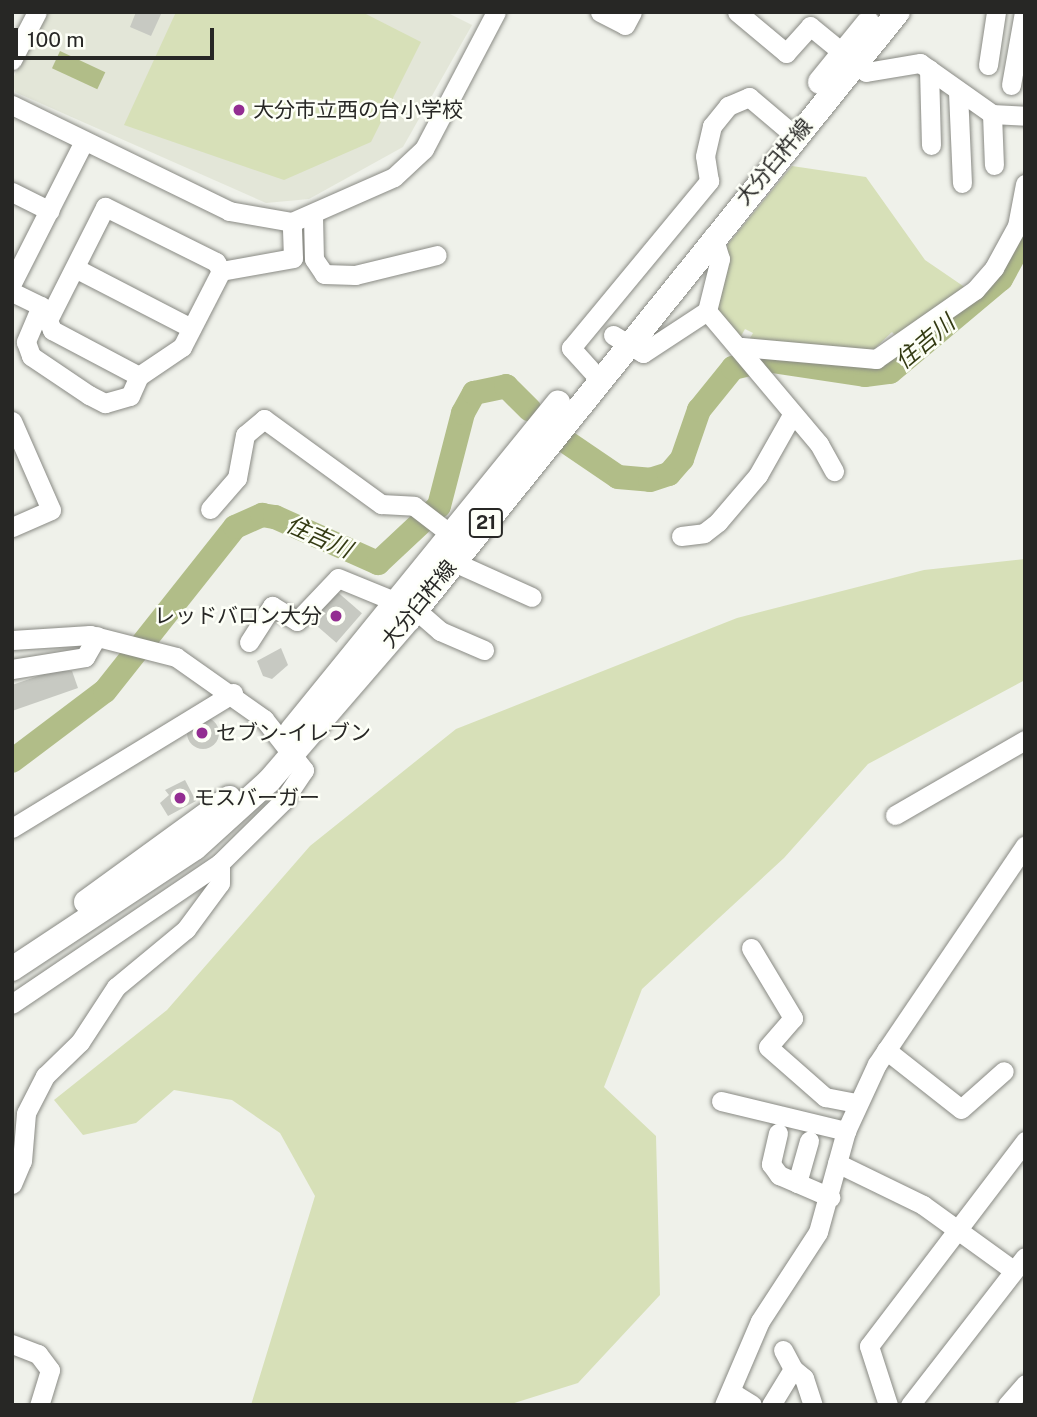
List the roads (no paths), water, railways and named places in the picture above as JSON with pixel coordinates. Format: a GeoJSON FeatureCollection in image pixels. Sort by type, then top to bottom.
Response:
{"type":"FeatureCollection","features":[{"type":"Feature","properties":{"kind":"main road","name":"大分臼杵線"},"geometry":{"type":"LineString","coordinates":[[850,59],[877,12]]}},
{"type":"Feature","properties":{"kind":"main road","name":"大分臼杵線"},"geometry":{"type":"LineString","coordinates":[[12,969],[195,848],[290,745],[407,606],[453,541],[789,131],[850,59],[898,12]]}},
{"type":"Feature","properties":{"kind":"main road","name":"大分臼杵線"},"geometry":{"type":"LineString","coordinates":[[619,340],[713,236],[789,131]]}},
{"type":"Feature","properties":{"kind":"main road","name":"大分臼杵線"},"geometry":{"type":"LineString","coordinates":[[12,950],[206,817],[290,745]]}},
{"type":"Feature","properties":{"kind":"street"},"geometry":{"type":"LineString","coordinates":[[14,52],[37,12]]}},
{"type":"Feature","properties":{"kind":"street"},"geometry":{"type":"LineString","coordinates":[[12,105],[229,211],[292,222],[313,216],[394,177],[424,149],[496,12]]}},
{"type":"Feature","properties":{"kind":"street"},"geometry":{"type":"LineString","coordinates":[[600,12],[625,25],[632,12]]}},
{"type":"Feature","properties":{"kind":"street"},"geometry":{"type":"LineString","coordinates":[[737,12],[786,53],[810,26],[866,72],[911,61],[929,69],[992,114],[1025,116]]}},
{"type":"Feature","properties":{"kind":"street"},"geometry":{"type":"LineString","coordinates":[[988,65],[996,12]]}},
{"type":"Feature","properties":{"kind":"street"},"geometry":{"type":"LineString","coordinates":[[1011,85],[1024,12]]}},
{"type":"Feature","properties":{"kind":"street"},"geometry":{"type":"LineString","coordinates":[[929,69],[931,145]]}},
{"type":"Feature","properties":{"kind":"street"},"geometry":{"type":"LineString","coordinates":[[958,92],[962,183]]}},
{"type":"Feature","properties":{"kind":"street"},"geometry":{"type":"LineString","coordinates":[[592,374],[571,348],[709,181],[705,156],[712,126],[728,106],[749,97],[789,131]]}},
{"type":"Feature","properties":{"kind":"street"},"geometry":{"type":"LineString","coordinates":[[992,114],[994,165]]}},
{"type":"Feature","properties":{"kind":"street"},"geometry":{"type":"LineString","coordinates":[[84,141],[13,282],[41,306],[26,342],[32,356],[105,403],[130,396],[139,376],[182,347],[221,271],[257,259],[284,264],[293,258],[292,222]]}},
{"type":"Feature","properties":{"kind":"street"},"geometry":{"type":"LineString","coordinates":[[744,350],[876,359],[975,290],[994,268],[1017,226],[1025,184]]}},
{"type":"Feature","properties":{"kind":"street"},"geometry":{"type":"LineString","coordinates":[[12,192],[50,211]]}},
{"type":"Feature","properties":{"kind":"street"},"geometry":{"type":"LineString","coordinates":[[139,376],[52,330],[48,320],[105,207],[216,262],[221,271]]}},
{"type":"Feature","properties":{"kind":"street"},"geometry":{"type":"LineString","coordinates":[[313,216],[314,259],[324,274],[355,275],[438,255]]}},
{"type":"Feature","properties":{"kind":"street"},"geometry":{"type":"LineString","coordinates":[[619,340],[643,353],[707,311],[720,259],[713,236]]}},
{"type":"Feature","properties":{"kind":"street"},"geometry":{"type":"LineString","coordinates":[[75,268],[191,328]]}},
{"type":"Feature","properties":{"kind":"street"},"geometry":{"type":"LineString","coordinates":[[707,311],[760,370],[834,471]]}},
{"type":"Feature","properties":{"kind":"street"},"geometry":{"type":"LineString","coordinates":[[681,536],[704,533],[718,522],[758,475],[792,415]]}},
{"type":"Feature","properties":{"kind":"street"},"geometry":{"type":"LineString","coordinates":[[210,509],[237,478],[245,435],[264,419],[381,505],[421,510],[453,541],[532,597]]}},
{"type":"Feature","properties":{"kind":"street"},"geometry":{"type":"LineString","coordinates":[[12,421],[51,510],[12,527]]}},
{"type":"Feature","properties":{"kind":"street"},"geometry":{"type":"LineString","coordinates":[[249,642],[272,606],[297,621],[338,578],[407,606],[440,631],[484,650]]}},
{"type":"Feature","properties":{"kind":"street"},"geometry":{"type":"LineString","coordinates":[[12,669],[85,657],[97,636]]}},
{"type":"Feature","properties":{"kind":"street"},"geometry":{"type":"LineString","coordinates":[[12,640],[97,636],[121,640],[191,664],[233,693],[290,745],[304,771],[300,781],[220,863],[12,1004]]}},
{"type":"Feature","properties":{"kind":"street"},"geometry":{"type":"LineString","coordinates":[[12,828],[233,693]]}},
{"type":"Feature","properties":{"kind":"street"},"geometry":{"type":"LineString","coordinates":[[895,815],[1025,740]]}},
{"type":"Feature","properties":{"kind":"street"},"geometry":{"type":"LineString","coordinates":[[752,1405],[729,1399],[756,1329],[810,1248],[830,1197],[846,1131],[857,1103],[886,1050],[1025,845]]}},
{"type":"Feature","properties":{"kind":"street"},"geometry":{"type":"LineString","coordinates":[[12,1184],[22,1161],[26,1112],[45,1076],[80,1042],[116,987],[186,929],[220,883],[220,863]]}},
{"type":"Feature","properties":{"kind":"street"},"geometry":{"type":"LineString","coordinates":[[751,948],[793,1018],[768,1047],[825,1097],[857,1103]]}},
{"type":"Feature","properties":{"kind":"street"},"geometry":{"type":"LineString","coordinates":[[886,1050],[961,1109],[1004,1071]]}},
{"type":"Feature","properties":{"kind":"street"},"geometry":{"type":"LineString","coordinates":[[721,1101],[846,1131]]}},
{"type":"Feature","properties":{"kind":"street"},"geometry":{"type":"LineString","coordinates":[[778,1133],[771,1164],[797,1183],[830,1197]]}},
{"type":"Feature","properties":{"kind":"street"},"geometry":{"type":"LineString","coordinates":[[797,1183],[809,1141]]}},
{"type":"Feature","properties":{"kind":"street"},"geometry":{"type":"LineString","coordinates":[[888,1405],[869,1346],[1025,1141]]}},
{"type":"Feature","properties":{"kind":"street"},"geometry":{"type":"LineString","coordinates":[[837,1163],[1019,1264],[910,1405]]}},
{"type":"Feature","properties":{"kind":"street"},"geometry":{"type":"LineString","coordinates":[[12,1345],[38,1354],[50,1370],[39,1405]]}},
{"type":"Feature","properties":{"kind":"street"},"geometry":{"type":"LineString","coordinates":[[783,1350],[793,1369],[804,1378],[813,1405]]}},
{"type":"Feature","properties":{"kind":"street"},"geometry":{"type":"LineString","coordinates":[[771,1405],[793,1369]]}},
{"type":"Feature","properties":{"kind":"street"},"geometry":{"type":"LineString","coordinates":[[1006,1405],[1025,1384]]}},
{"type":"Feature","properties":{"kind":"waterway","name":"住吉川"},"geometry":{"type":"LineString","coordinates":[[568,443],[618,477],[650,480],[669,474],[682,459],[699,410],[733,368],[765,360],[865,375],[890,372],[1001,279],[1025,235]]}},
{"type":"Feature","properties":{"kind":"waterway","name":"住吉川"},"geometry":{"type":"LineString","coordinates":[[12,761],[105,691],[235,527],[262,515],[275,517],[378,563],[439,506],[463,413],[474,393],[506,386],[529,409]]}},
{"type":"Feature","properties":{"kind":"place","name":"大分市立西の台小学校"},"geometry":{"type":"Point","coordinates":[239,110]}},
{"type":"Feature","properties":{"kind":"place","name":"レッドバロン大分"},"geometry":{"type":"Point","coordinates":[336,616]}},
{"type":"Feature","properties":{"kind":"place","name":"セブン-イレブン"},"geometry":{"type":"Point","coordinates":[202,733]}},
{"type":"Feature","properties":{"kind":"place","name":"モスバーガー"},"geometry":{"type":"Point","coordinates":[180,798]}}]}
